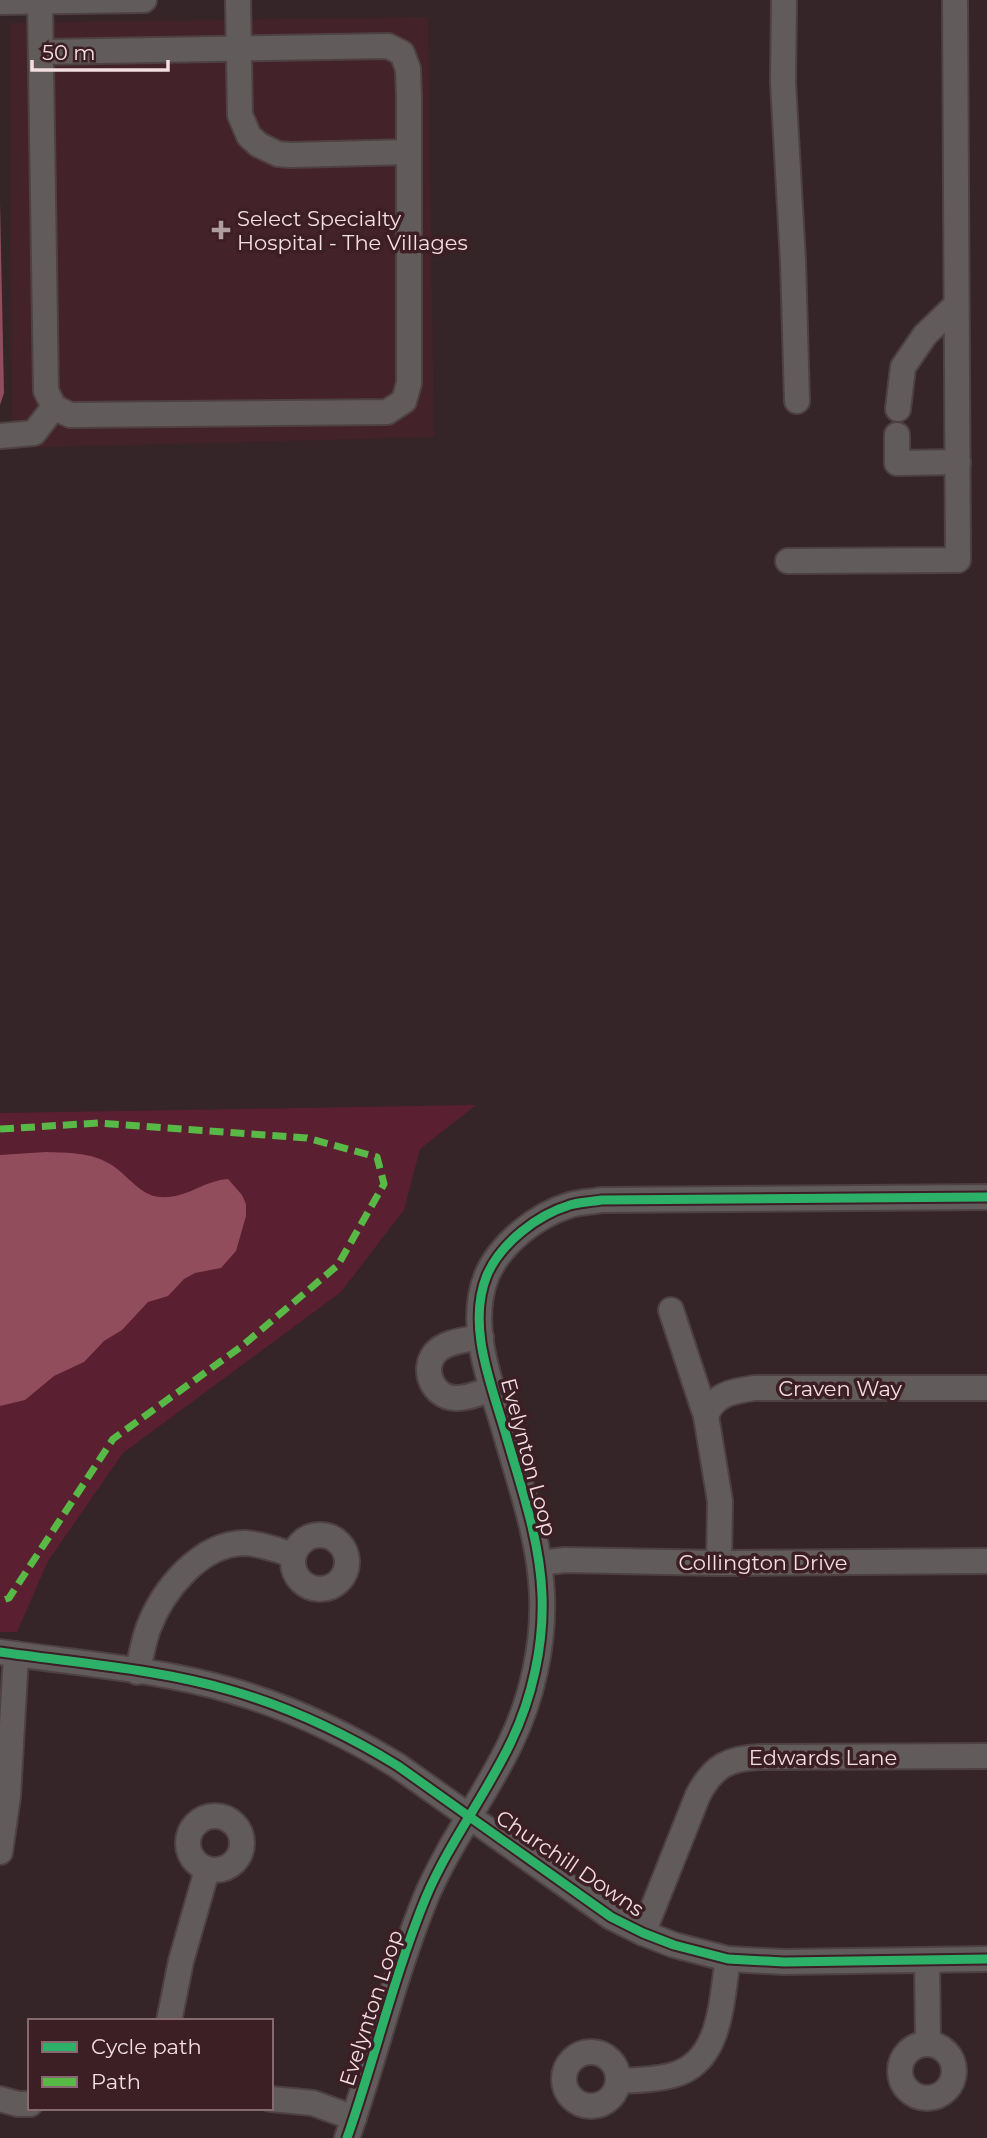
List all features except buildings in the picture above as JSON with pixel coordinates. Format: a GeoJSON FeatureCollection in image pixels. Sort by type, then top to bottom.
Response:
{"type":"FeatureCollection","features":[{"type":"Feature","properties":{"kind":"street"},"geometry":{"type":"LineString","coordinates":[[0,2],[144,0]]}},
{"type":"Feature","properties":{"kind":"street"},"geometry":{"type":"LineString","coordinates":[[238,0],[240,115],[248,136],[278,154],[408,152]]}},
{"type":"Feature","properties":{"kind":"street"},"geometry":{"type":"LineString","coordinates":[[784,0],[783,82],[793,261],[797,401]]}},
{"type":"Feature","properties":{"kind":"street"},"geometry":{"type":"LineString","coordinates":[[788,561],[958,561],[956,0]]}},
{"type":"Feature","properties":{"kind":"street"},"geometry":{"type":"LineString","coordinates":[[40,2],[43,52],[46,391],[54,407],[70,415],[387,412],[404,401],[409,383],[408,69],[402,53],[387,46],[43,52]]}},
{"type":"Feature","properties":{"kind":"street"},"geometry":{"type":"LineString","coordinates":[[898,409],[903,367],[925,335],[956,305]]}},
{"type":"Feature","properties":{"kind":"street"},"geometry":{"type":"LineString","coordinates":[[0,436],[34,433],[54,407]]}},
{"type":"Feature","properties":{"kind":"street"},"geometry":{"type":"LineString","coordinates":[[897,435],[897,463],[958,462]]}},
{"type":"Feature","properties":{"kind":"street","name":"Evelynton Loop"},"geometry":{"type":"LineString","coordinates":[[350,2128],[422,1908],[444,1856],[470,1816],[510,1743],[535,1672],[542,1598],[540,1563],[481,1337],[481,1304],[487,1275],[506,1246],[537,1220],[570,1205],[601,1200],[987,1197]]}},
{"type":"Feature","properties":{"kind":"street"},"geometry":{"type":"LineString","coordinates":[[671,1310],[706,1416],[720,1501],[719,1563]]}},
{"type":"Feature","properties":{"kind":"street","name":"Evelynton Loop"},"geometry":{"type":"LineString","coordinates":[[481,1337],[445,1346],[435,1353],[429,1364],[429,1376],[434,1387],[444,1395],[456,1398],[493,1389]]}},
{"type":"Feature","properties":{"kind":"street","name":"Craven Way"},"geometry":{"type":"LineString","coordinates":[[706,1416],[709,1407],[718,1397],[733,1391],[755,1388],[987,1388]]}},
{"type":"Feature","properties":{"kind":"street"},"geometry":{"type":"LineString","coordinates":[[137,1672],[148,1629],[164,1597],[188,1569],[207,1555],[226,1546],[245,1543],[293,1555]]}},
{"type":"Feature","properties":{"kind":"street","name":"Collington Drive"},"geometry":{"type":"LineString","coordinates":[[540,1563],[565,1560],[719,1563],[987,1560]]}},
{"type":"Feature","properties":{"kind":"street"},"geometry":{"type":"LineString","coordinates":[[0,1852],[8,1796],[8,1653]]}},
{"type":"Feature","properties":{"kind":"street","name":"Churchill Downs"},"geometry":{"type":"LineString","coordinates":[[8,1653],[137,1672],[231,1690],[302,1715],[370,1748],[611,1917],[643,1933],[703,1955],[774,1962],[987,1959]]}},
{"type":"Feature","properties":{"kind":"street","name":"Edwards Lane"},"geometry":{"type":"LineString","coordinates":[[643,1933],[698,1795],[706,1779],[722,1765],[738,1758],[749,1757],[987,1756]]}},
{"type":"Feature","properties":{"kind":"street"},"geometry":{"type":"LineString","coordinates":[[169,2019],[181,1961],[207,1870]]}},
{"type":"Feature","properties":{"kind":"street"},"geometry":{"type":"LineString","coordinates":[[619,2081],[674,2075],[692,2067],[704,2054],[714,2039],[728,1959]]}},
{"type":"Feature","properties":{"kind":"street"},"geometry":{"type":"LineString","coordinates":[[927,1960],[928,2044]]}},
{"type":"Feature","properties":{"kind":"street"},"geometry":{"type":"LineString","coordinates":[[0,2099],[28,2104]]}},
{"type":"Feature","properties":{"kind":"street"},"geometry":{"type":"LineString","coordinates":[[273,2099],[313,2103],[350,2128]]}},
{"type":"Feature","properties":{"kind":"shaded area","name":"Select Specialty Hospital - The Villages"},"geometry":{"type":"Polygon","coordinates":[[[428,17],[434,437],[12,448],[10,23],[428,17]]]}},
{"type":"Feature","properties":{"kind":"shaded area"},"geometry":{"type":"Polygon","coordinates":[[[0,202],[4,393],[0,405],[0,202]]]}},
{"type":"Feature","properties":{"kind":"shaded area"},"geometry":{"type":"Polygon","coordinates":[[[476,1105],[420,1149],[404,1210],[341,1292],[123,1453],[48,1561],[17,1632],[0,1632],[0,1113],[476,1105]]]}},
{"type":"Feature","properties":{"kind":"shaded area"},"geometry":{"type":"Polygon","coordinates":[[[46,1152],[95,1157],[116,1168],[153,1196],[170,1197],[228,1179],[242,1195],[246,1204],[246,1216],[236,1251],[221,1268],[195,1273],[184,1279],[168,1296],[148,1302],[122,1330],[104,1341],[84,1362],[54,1376],[25,1400],[0,1406],[0,1155],[46,1152]]]}},
{"type":"Feature","properties":{"kind":"marked path"},"geometry":{"type":"LineString","coordinates":[[0,1129],[99,1123],[307,1138],[377,1157],[384,1184],[338,1265],[242,1346],[113,1439],[9,1598],[0,1601]]}},
{"type":"Feature","properties":{"kind":"cycle path"},"geometry":{"type":"LineString","coordinates":[[347,2138],[404,1956],[426,1897],[518,1727],[539,1652],[542,1595],[538,1554],[488,1376],[480,1335],[481,1295],[493,1263],[511,1241],[533,1223],[570,1205],[601,1200],[987,1197]]}},
{"type":"Feature","properties":{"kind":"cycle path"},"geometry":{"type":"LineString","coordinates":[[0,1652],[117,1667],[205,1683],[297,1714],[358,1743],[398,1766],[611,1917],[674,1945],[728,1959],[784,1962],[987,1959]]}},
{"type":"Feature","properties":{"kind":"place","name":"Select Specialty Hospital - The Villages"},"geometry":{"type":"Point","coordinates":[221,230]}}]}
